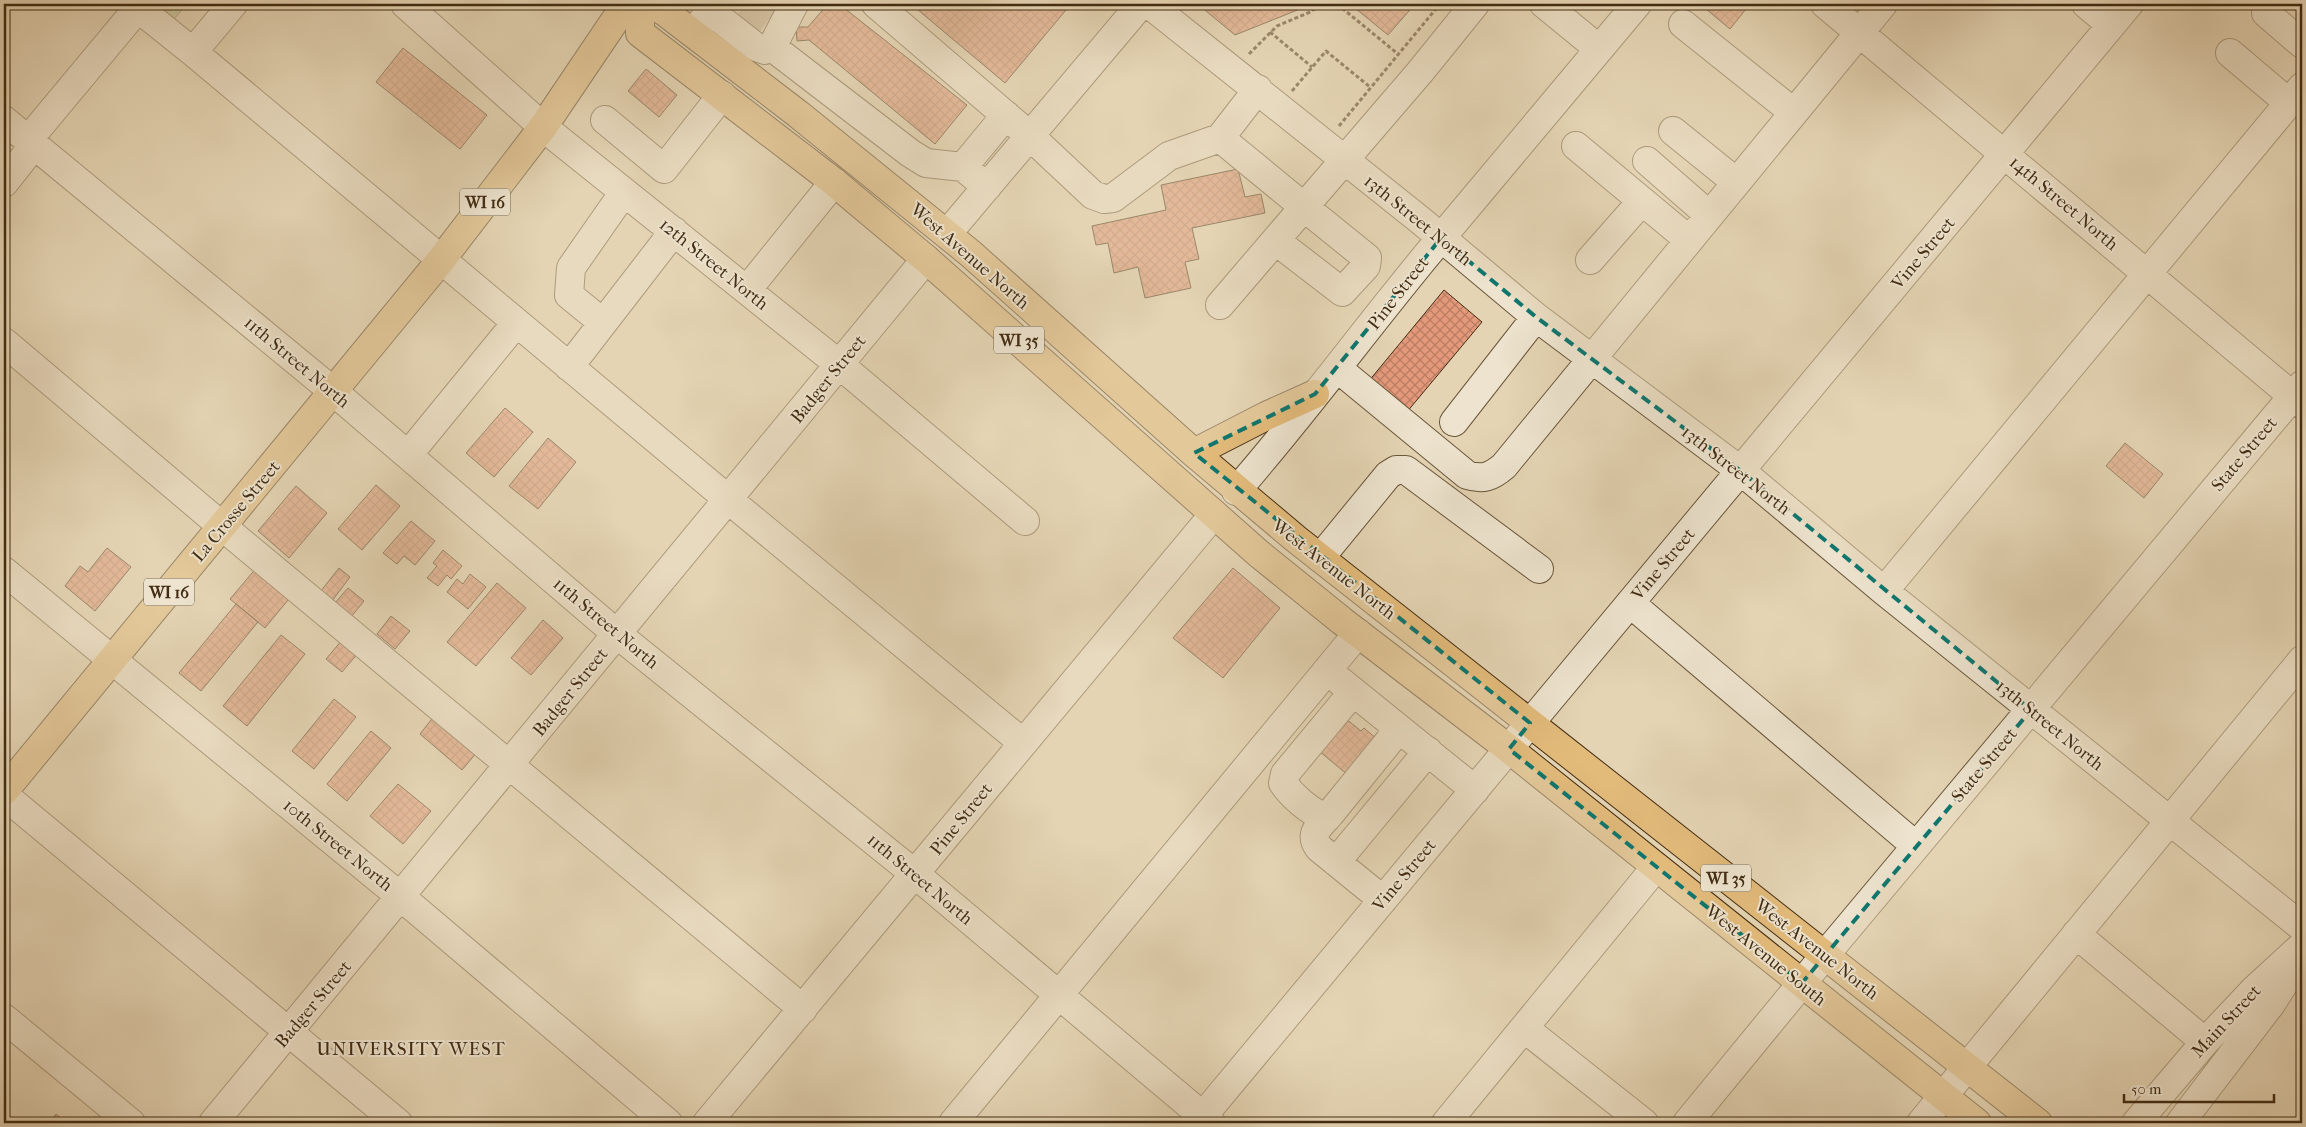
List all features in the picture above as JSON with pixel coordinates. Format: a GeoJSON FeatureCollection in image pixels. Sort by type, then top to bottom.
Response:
{"type":"FeatureCollection","features":[{"type":"Feature","properties":{"kind":"main road","name":"WI 16"},"geometry":{"type":"LineString","coordinates":[[334,392],[441,260],[632,6]]}},
{"type":"Feature","properties":{"kind":"main road","name":"West Avenue North"},"geometry":{"type":"LineString","coordinates":[[1508,749],[1358,633],[1214,514],[926,259],[834,182],[640,33],[632,6],[658,7],[798,114],[947,234],[1236,491],[2038,1123]]}},
{"type":"Feature","properties":{"kind":"main road","name":"La Crosse Street"},"geometry":{"type":"LineString","coordinates":[[4,791],[334,392]]}},
{"type":"Feature","properties":{"kind":"main road"},"geometry":{"type":"LineString","coordinates":[[1194,454],[1266,416],[1315,394]]}},
{"type":"Feature","properties":{"kind":"main road","name":"West Avenue South"},"geometry":{"type":"LineString","coordinates":[[1508,749],[1977,1123]]}},
{"type":"Feature","properties":{"kind":"street"},"geometry":{"type":"LineString","coordinates":[[193,52],[233,4]]}},
{"type":"Feature","properties":{"kind":"street","name":"12th Street North"},"geometry":{"type":"LineString","coordinates":[[405,4],[543,126],[840,365],[1025,520]]}},
{"type":"Feature","properties":{"kind":"street"},"geometry":{"type":"LineString","coordinates":[[876,4],[1030,136],[1094,195],[1104,199],[1113,198],[1169,156],[1220,138],[1258,89]]}},
{"type":"Feature","properties":{"kind":"street"},"geometry":{"type":"LineString","coordinates":[[947,234],[1141,4]]}},
{"type":"Feature","properties":{"kind":"street"},"geometry":{"type":"LineString","coordinates":[[1220,305],[1420,72],[1475,4]]}},
{"type":"Feature","properties":{"kind":"street"},"geometry":{"type":"LineString","coordinates":[[1544,4],[1599,49]]}},
{"type":"Feature","properties":{"kind":"street","name":"Pine Street"},"geometry":{"type":"LineString","coordinates":[[1236,491],[1286,434],[1315,394],[1441,238],[1637,4]]}},
{"type":"Feature","properties":{"kind":"street","name":"14th Street North"},"geometry":{"type":"LineString","coordinates":[[1825,4],[2148,274],[2299,395]]}},
{"type":"Feature","properties":{"kind":"street"},"geometry":{"type":"LineString","coordinates":[[1337,368],[1467,475],[1480,479],[1494,475],[1504,466],[1883,4]]}},
{"type":"Feature","properties":{"kind":"street"},"geometry":{"type":"LineString","coordinates":[[2086,4],[2111,25]]}},
{"type":"Feature","properties":{"kind":"street","name":"Vine Street"},"geometry":{"type":"LineString","coordinates":[[1203,1121],[1508,749],[2129,4]]}},
{"type":"Feature","properties":{"kind":"street"},"geometry":{"type":"LineString","coordinates":[[4,183],[31,143],[138,8],[1023,743]]}},
{"type":"Feature","properties":{"kind":"street"},"geometry":{"type":"LineString","coordinates":[[693,33],[712,8],[756,47],[765,50],[783,19],[821,84],[926,163],[963,167],[987,187]]}},
{"type":"Feature","properties":{"kind":"street","name":"13th Street North"},"geometry":{"type":"LineString","coordinates":[[1158,10],[1258,89],[1536,317],[1741,471],[1884,591],[2302,927]]}},
{"type":"Feature","properties":{"kind":"street"},"geometry":{"type":"LineString","coordinates":[[2266,13],[2302,44]]}},
{"type":"Feature","properties":{"kind":"street"},"geometry":{"type":"LineString","coordinates":[[1683,24],[1793,112]]}},
{"type":"Feature","properties":{"kind":"street"},"geometry":{"type":"LineString","coordinates":[[1884,591],[2296,95],[2230,53]]}},
{"type":"Feature","properties":{"kind":"street"},"geometry":{"type":"LineString","coordinates":[[798,114],[821,84]]}},
{"type":"Feature","properties":{"kind":"street"},"geometry":{"type":"LineString","coordinates":[[602,322],[569,295],[571,268],[631,197],[664,169],[722,95]]}},
{"type":"Feature","properties":{"kind":"street"},"geometry":{"type":"LineString","coordinates":[[963,167],[1006,116]]}},
{"type":"Feature","properties":{"kind":"street","name":"11th Street North"},"geometry":{"type":"LineString","coordinates":[[4,120],[334,392],[617,634],[915,874],[1203,1121]]}},
{"type":"Feature","properties":{"kind":"street"},"geometry":{"type":"LineString","coordinates":[[605,120],[664,169]]}},
{"type":"Feature","properties":{"kind":"street"},"geometry":{"type":"LineString","coordinates":[[1673,131],[1736,182]]}},
{"type":"Feature","properties":{"kind":"street"},"geometry":{"type":"LineString","coordinates":[[859,163],[884,133]]}},
{"type":"Feature","properties":{"kind":"street"},"geometry":{"type":"LineString","coordinates":[[1220,138],[1366,258],[1366,266],[1342,292],[1276,241]]}},
{"type":"Feature","properties":{"kind":"street"},"geometry":{"type":"LineString","coordinates":[[1576,146],[1689,240]]}},
{"type":"Feature","properties":{"kind":"street"},"geometry":{"type":"LineString","coordinates":[[1647,161],[1709,215]]}},
{"type":"Feature","properties":{"kind":"street"},"geometry":{"type":"LineString","coordinates":[[747,290],[834,182]]}},
{"type":"Feature","properties":{"kind":"street"},"geometry":{"type":"LineString","coordinates":[[1590,260],[1642,201]]}},
{"type":"Feature","properties":{"kind":"street"},"geometry":{"type":"LineString","coordinates":[[569,367],[674,231]]}},
{"type":"Feature","properties":{"kind":"street","name":"Badger Street"},"geometry":{"type":"LineString","coordinates":[[213,1123],[926,259]]}},
{"type":"Feature","properties":{"kind":"street"},"geometry":{"type":"LineString","coordinates":[[1454,422],[1536,317]]}},
{"type":"Feature","properties":{"kind":"street"},"geometry":{"type":"LineString","coordinates":[[408,455],[516,323]]}},
{"type":"Feature","properties":{"kind":"street"},"geometry":{"type":"LineString","coordinates":[[4,342],[222,527],[803,1009]]}},
{"type":"Feature","properties":{"kind":"street","name":"State Street"},"geometry":{"type":"LineString","coordinates":[[1687,1123],[1916,846],[2299,395]]}},
{"type":"Feature","properties":{"kind":"street"},"geometry":{"type":"LineString","coordinates":[[1406,470],[1427,443]]}},
{"type":"Feature","properties":{"kind":"street"},"geometry":{"type":"LineString","coordinates":[[1320,558],[1388,475],[1396,470],[1406,470],[1539,569]]}},
{"type":"Feature","properties":{"kind":"street","name":"Pine Street"},"geometry":{"type":"LineString","coordinates":[[707,1123],[1214,514]]}},
{"type":"Feature","properties":{"kind":"street","name":"10th Street North"},"geometry":{"type":"LineString","coordinates":[[4,571],[112,662],[401,897],[668,1123]]}},
{"type":"Feature","properties":{"kind":"street"},"geometry":{"type":"LineString","coordinates":[[1630,603],[1916,846]]}},
{"type":"Feature","properties":{"kind":"street"},"geometry":{"type":"LineString","coordinates":[[953,1123],[1358,633]]}},
{"type":"Feature","properties":{"kind":"street"},"geometry":{"type":"LineString","coordinates":[[1921,1123],[2302,660]]}},
{"type":"Feature","properties":{"kind":"street"},"geometry":{"type":"LineString","coordinates":[[1327,671],[1475,790]]}},
{"type":"Feature","properties":{"kind":"street"},"geometry":{"type":"LineString","coordinates":[[1330,814],[1322,816],[1315,813],[1288,791],[1283,784],[1285,774],[1353,692]]}},
{"type":"Feature","properties":{"kind":"street"},"geometry":{"type":"LineString","coordinates":[[1383,900],[1314,842],[1314,834],[1400,729]]}},
{"type":"Feature","properties":{"kind":"street"},"geometry":{"type":"LineString","coordinates":[[1336,862],[1428,751]]}},
{"type":"Feature","properties":{"kind":"street"},"geometry":{"type":"LineString","coordinates":[[4,795],[398,1123]]}},
{"type":"Feature","properties":{"kind":"street"},"geometry":{"type":"LineString","coordinates":[[1446,1123],[1656,867]]}},
{"type":"Feature","properties":{"kind":"street"},"geometry":{"type":"LineString","coordinates":[[2076,934],[2205,1042]]}},
{"type":"Feature","properties":{"kind":"street","name":"Main Street"},"geometry":{"type":"LineString","coordinates":[[2136,1123],[2205,1042],[2254,990],[2302,946]]}},
{"type":"Feature","properties":{"kind":"street"},"geometry":{"type":"LineString","coordinates":[[2180,1123],[2271,1004],[2302,954]]}},
{"type":"Feature","properties":{"kind":"street"},"geometry":{"type":"LineString","coordinates":[[4,1018],[131,1123]]}},
{"type":"Feature","properties":{"kind":"street"},"geometry":{"type":"LineString","coordinates":[[1524,1028],[1644,1123]]}},
{"type":"Feature","properties":{"kind":"path"},"geometry":{"type":"LineString","coordinates":[[1247,55],[1277,26],[1310,12],[1321,4]]}},
{"type":"Feature","properties":{"kind":"path"},"geometry":{"type":"LineString","coordinates":[[1337,4],[1420,72]]}},
{"type":"Feature","properties":{"kind":"path"},"geometry":{"type":"LineString","coordinates":[[1337,128],[1440,4]]}},
{"type":"Feature","properties":{"kind":"path"},"geometry":{"type":"LineString","coordinates":[[1270,32],[1312,67]]}},
{"type":"Feature","properties":{"kind":"path"},"geometry":{"type":"LineString","coordinates":[[1292,91],[1326,51],[1370,87]]}},
{"type":"Feature","properties":{"kind":"highlighted area"},"geometry":{"type":"Polygon","coordinates":[[[1441,238],[1536,317],[1741,471],[2031,710],[1802,983],[1509,749],[1530,723],[1194,453],[1315,394],[1441,238]]]}},
{"type":"Feature","properties":{"kind":"green space"},"geometry":{"type":"Polygon","coordinates":[[[158,4],[187,4],[174,19],[158,4]]]}},
{"type":"Feature","properties":{"kind":"building"},"geometry":{"type":"Polygon","coordinates":[[[828,4],[839,4],[967,105],[935,144],[809,40],[797,41],[796,27],[808,27],[828,4]]]}},
{"type":"Feature","properties":{"kind":"building"},"geometry":{"type":"Polygon","coordinates":[[[911,4],[1071,4],[1005,83],[911,4]]]}},
{"type":"Feature","properties":{"kind":"building"},"geometry":{"type":"Polygon","coordinates":[[[1202,4],[1305,4],[1300,9],[1235,35],[1200,6],[1202,4]]]}},
{"type":"Feature","properties":{"kind":"building"},"geometry":{"type":"Polygon","coordinates":[[[1350,4],[1415,4],[1388,35],[1350,4]]]}},
{"type":"Feature","properties":{"kind":"building"},"geometry":{"type":"Polygon","coordinates":[[[1700,4],[1750,4],[1730,29],[1700,4]]]}},
{"type":"Feature","properties":{"kind":"building"},"geometry":{"type":"Polygon","coordinates":[[[403,48],[487,115],[460,149],[376,82],[403,48]]]}},
{"type":"Feature","properties":{"kind":"building"},"geometry":{"type":"Polygon","coordinates":[[[646,69],[677,95],[659,117],[628,91],[646,69]]]}},
{"type":"Feature","properties":{"kind":"building"},"geometry":{"type":"Polygon","coordinates":[[[1238,169],[1245,197],[1261,194],[1265,213],[1192,228],[1199,259],[1185,262],[1191,288],[1145,298],[1138,267],[1114,273],[1108,243],[1096,245],[1092,226],[1166,210],[1161,185],[1238,169]]]}},
{"type":"Feature","properties":{"kind":"building"},"geometry":{"type":"Polygon","coordinates":[[[1444,290],[1482,322],[1406,413],[1368,382],[1444,290]]]}},
{"type":"Feature","properties":{"kind":"building"},"geometry":{"type":"Polygon","coordinates":[[[505,408],[533,432],[494,477],[466,453],[505,408]]]}},
{"type":"Feature","properties":{"kind":"building"},"geometry":{"type":"Polygon","coordinates":[[[548,438],[576,462],[538,509],[509,486],[548,438]]]}},
{"type":"Feature","properties":{"kind":"building"},"geometry":{"type":"Polygon","coordinates":[[[2125,443],[2163,474],[2144,498],[2106,466],[2125,443]]]}},
{"type":"Feature","properties":{"kind":"building"},"geometry":{"type":"Polygon","coordinates":[[[376,485],[400,506],[362,550],[338,529],[376,485]]]}},
{"type":"Feature","properties":{"kind":"building"},"geometry":{"type":"Polygon","coordinates":[[[296,486],[327,513],[289,558],[258,531],[296,486]]]}},
{"type":"Feature","properties":{"kind":"building"},"geometry":{"type":"Polygon","coordinates":[[[411,521],[435,541],[415,565],[404,556],[397,564],[383,553],[411,521]]]}},
{"type":"Feature","properties":{"kind":"building"},"geometry":{"type":"Polygon","coordinates":[[[107,548],[131,567],[95,611],[65,586],[80,566],[88,572],[107,548]]]}},
{"type":"Feature","properties":{"kind":"building"},"geometry":{"type":"Polygon","coordinates":[[[443,550],[462,566],[451,579],[447,575],[438,586],[427,578],[437,566],[433,563],[443,550]]]}},
{"type":"Feature","properties":{"kind":"building"},"geometry":{"type":"Polygon","coordinates":[[[258,566],[293,594],[265,628],[230,599],[258,566]]]}},
{"type":"Feature","properties":{"kind":"building"},"geometry":{"type":"Polygon","coordinates":[[[339,568],[350,577],[332,601],[320,592],[339,568]]]}},
{"type":"Feature","properties":{"kind":"building"},"geometry":{"type":"Polygon","coordinates":[[[1233,568],[1280,608],[1223,678],[1173,638],[1233,568]]]}},
{"type":"Feature","properties":{"kind":"building"},"geometry":{"type":"Polygon","coordinates":[[[470,574],[486,587],[468,609],[447,592],[457,579],[463,584],[470,574]]]}},
{"type":"Feature","properties":{"kind":"building"},"geometry":{"type":"Polygon","coordinates":[[[497,583],[526,608],[476,666],[447,642],[497,583]]]}},
{"type":"Feature","properties":{"kind":"building"},"geometry":{"type":"Polygon","coordinates":[[[348,588],[364,601],[351,617],[334,604],[348,588]]]}},
{"type":"Feature","properties":{"kind":"building"},"geometry":{"type":"Polygon","coordinates":[[[236,604],[258,622],[201,691],[179,673],[236,604]]]}},
{"type":"Feature","properties":{"kind":"building"},"geometry":{"type":"Polygon","coordinates":[[[391,616],[410,631],[395,649],[377,634],[391,616]]]}},
{"type":"Feature","properties":{"kind":"building"},"geometry":{"type":"Polygon","coordinates":[[[543,620],[563,638],[531,675],[511,658],[543,620]]]}},
{"type":"Feature","properties":{"kind":"building"},"geometry":{"type":"Polygon","coordinates":[[[281,635],[305,654],[247,726],[223,706],[281,635]]]}},
{"type":"Feature","properties":{"kind":"building"},"geometry":{"type":"Polygon","coordinates":[[[343,639],[359,652],[342,672],[326,659],[343,639]]]}},
{"type":"Feature","properties":{"kind":"building"},"geometry":{"type":"Polygon","coordinates":[[[334,699],[356,717],[314,769],[292,751],[334,699]]]}},
{"type":"Feature","properties":{"kind":"building"},"geometry":{"type":"Polygon","coordinates":[[[435,715],[477,752],[462,770],[420,734],[435,715]]]}},
{"type":"Feature","properties":{"kind":"building"},"geometry":{"type":"Polygon","coordinates":[[[1345,718],[1361,731],[1364,728],[1378,740],[1348,775],[1319,751],[1345,718]]]}},
{"type":"Feature","properties":{"kind":"building"},"geometry":{"type":"Polygon","coordinates":[[[371,731],[391,748],[347,801],[327,784],[371,731]]]}},
{"type":"Feature","properties":{"kind":"building"},"geometry":{"type":"Polygon","coordinates":[[[398,784],[431,811],[403,844],[370,816],[398,784]]]}},
{"type":"Feature","properties":{"kind":"building"},"geometry":{"type":"Polygon","coordinates":[[[56,1114],[67,1123],[49,1123],[56,1114]]]}},
{"type":"Feature","properties":{"kind":"tunnel"},"geometry":{"type":"LineString","coordinates":[[745,4],[771,22]]}},
{"type":"Feature","properties":{"kind":"district","name":"UNIVERSITY WEST"},"geometry":{"type":"Point","coordinates":[411,1048]}}]}
